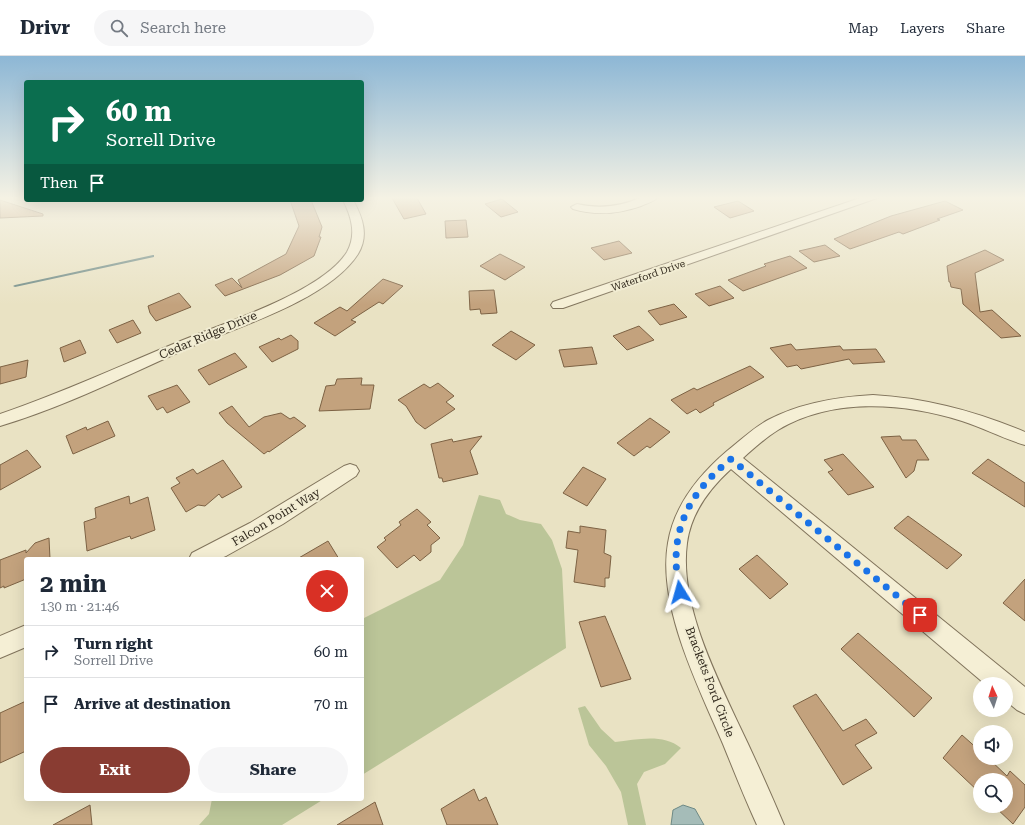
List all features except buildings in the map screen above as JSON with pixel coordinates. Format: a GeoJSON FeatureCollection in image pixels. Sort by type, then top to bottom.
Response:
{"type":"FeatureCollection","features":[{"type":"Feature","properties":{"kind":"street","name":"Cedar Ridge Drive"},"geometry":{"type":"LineString","coordinates":[[0,420],[65,396],[291,299],[320,283],[344,264],[356,247],[358,233]]}},
{"type":"Feature","properties":{"kind":"street","name":"Waterford Drive"},"geometry":{"type":"LineString","coordinates":[[558,305],[772,233]]}},
{"type":"Feature","properties":{"kind":"street","name":"Brackets Ford Circle"},"geometry":{"type":"LineString","coordinates":[[771,825],[703,667],[684,614],[677,580],[678,534],[688,508],[704,484],[717,470],[759,434],[780,421],[804,411],[830,404],[857,401],[899,402],[944,410],[981,421],[1025,439]]}},
{"type":"Feature","properties":{"kind":"street"},"geometry":{"type":"LineString","coordinates":[[731,459],[995,677]]}},
{"type":"Feature","properties":{"kind":"street","name":"Falcon Point Way"},"geometry":{"type":"LineString","coordinates":[[204,557],[226,547],[285,513],[350,471]]}},
{"type":"Feature","properties":{"kind":"street"},"geometry":{"type":"LineString","coordinates":[[0,647],[24,637]]}},
{"type":"Feature","properties":{"kind":"street"},"geometry":{"type":"LineString","coordinates":[[1013,692],[1025,702]]}},
{"type":"Feature","properties":{"kind":"green space"},"geometry":{"type":"Polygon","coordinates":[[[479,495],[500,500],[506,514],[520,520],[541,524],[552,540],[562,569],[566,648],[364,774],[364,618],[440,580],[463,545],[479,495]]]}},
{"type":"Feature","properties":{"kind":"green space"},"geometry":{"type":"Polygon","coordinates":[[[585,706],[601,729],[615,742],[658,739],[674,743],[681,748],[665,764],[644,772],[637,784],[646,825],[628,825],[621,792],[606,766],[589,745],[578,708],[585,706]]]}},
{"type":"Feature","properties":{"kind":"green space"},"geometry":{"type":"Polygon","coordinates":[[[212,801],[321,801],[282,825],[199,825],[209,814],[212,801]]]}},
{"type":"Feature","properties":{"kind":"water"},"geometry":{"type":"Polygon","coordinates":[[[683,805],[695,809],[704,825],[671,825],[673,810],[683,805]]]}},
{"type":"Feature","properties":{"kind":"waterway"},"geometry":{"type":"LineString","coordinates":[[15,286],[153,256]]}},
{"type":"Feature","properties":{"kind":"route"},"geometry":{"type":"LineString","coordinates":[[680,592],[677,580],[676,557],[678,534],[688,508],[700,489],[717,470],[731,459],[920,615]]}}]}
